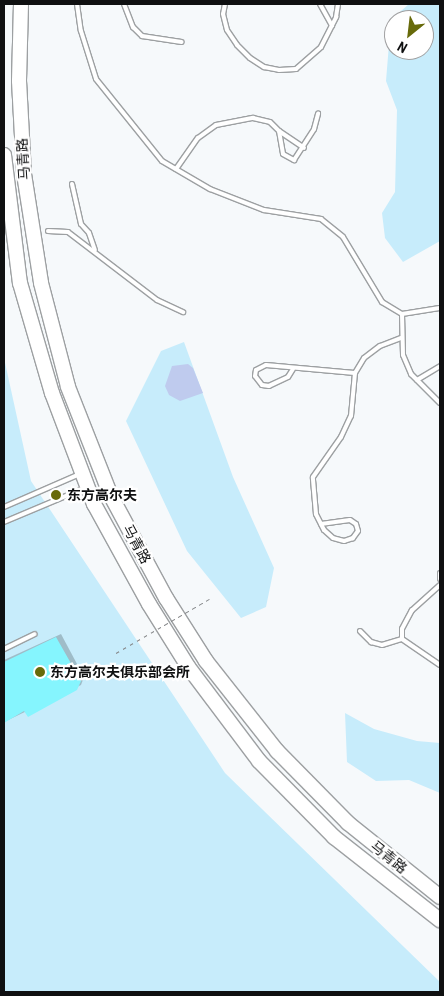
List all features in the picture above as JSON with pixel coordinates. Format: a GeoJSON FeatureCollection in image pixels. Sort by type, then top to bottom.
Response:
{"type":"FeatureCollection","features":[{"type":"Feature","properties":{"kind":"highway","name":"马青路"},"geometry":{"type":"LineString","coordinates":[[22,4],[18,81],[24,174],[41,283],[68,387],[111,496],[166,598],[206,661],[278,751],[348,823],[440,897]]}},
{"type":"Feature","properties":{"kind":"highway","name":"马青路"},"geometry":{"type":"LineString","coordinates":[[4,155],[20,283],[52,393],[87,487],[149,604],[189,668],[259,761],[334,837],[440,920]]}},
{"type":"Feature","properties":{"kind":"lane"},"geometry":{"type":"LineString","coordinates":[[77,4],[81,31],[96,79],[162,161],[210,189],[264,210],[321,220],[343,237],[382,302],[402,314],[440,308]]}},
{"type":"Feature","properties":{"kind":"lane"},"geometry":{"type":"LineString","coordinates":[[124,4],[133,27],[142,36],[182,42]]}},
{"type":"Feature","properties":{"kind":"lane"},"geometry":{"type":"LineString","coordinates":[[226,4],[223,14],[227,30],[236,45],[250,58],[279,70],[296,69],[311,59],[321,48],[332,26],[338,4]]}},
{"type":"Feature","properties":{"kind":"lane"},"geometry":{"type":"LineString","coordinates":[[320,4],[332,26]]}},
{"type":"Feature","properties":{"kind":"lane"},"geometry":{"type":"LineString","coordinates":[[279,131],[283,154],[294,160],[304,148],[318,114]]}},
{"type":"Feature","properties":{"kind":"lane"},"geometry":{"type":"LineString","coordinates":[[176,169],[198,138],[216,125],[253,118],[270,122],[279,131],[304,148]]}},
{"type":"Feature","properties":{"kind":"lane"},"geometry":{"type":"LineString","coordinates":[[72,184],[81,224],[89,233],[95,250]]}},
{"type":"Feature","properties":{"kind":"lane"},"geometry":{"type":"LineString","coordinates":[[48,231],[68,232],[95,250],[157,300],[184,312]]}},
{"type":"Feature","properties":{"kind":"lane"},"geometry":{"type":"LineString","coordinates":[[402,314],[401,338],[403,355],[416,380],[440,403]]}},
{"type":"Feature","properties":{"kind":"lane"},"geometry":{"type":"LineString","coordinates":[[321,524],[350,520],[356,524],[358,531],[353,538],[344,541],[333,538],[321,524],[316,514],[313,477],[341,436],[351,416],[356,373],[364,358],[380,346],[401,338]]}},
{"type":"Feature","properties":{"kind":"lane"},"geometry":{"type":"LineString","coordinates":[[293,368],[288,377],[269,386],[262,386],[255,376],[256,370],[266,365],[356,373]]}},
{"type":"Feature","properties":{"kind":"lane"},"geometry":{"type":"LineString","coordinates":[[416,380],[440,366]]}},
{"type":"Feature","properties":{"kind":"lane"},"geometry":{"type":"LineString","coordinates":[[4,507],[82,473]]}},
{"type":"Feature","properties":{"kind":"lane"},"geometry":{"type":"LineString","coordinates":[[4,522],[87,487]]}},
{"type":"Feature","properties":{"kind":"lane"},"geometry":{"type":"LineString","coordinates":[[440,573],[440,579]]}},
{"type":"Feature","properties":{"kind":"lane"},"geometry":{"type":"LineString","coordinates":[[402,639],[402,629],[412,610],[440,585]]}},
{"type":"Feature","properties":{"kind":"lane"},"geometry":{"type":"LineString","coordinates":[[360,631],[371,642],[382,645],[402,639]]}},
{"type":"Feature","properties":{"kind":"lane"},"geometry":{"type":"LineString","coordinates":[[4,649],[35,634]]}},
{"type":"Feature","properties":{"kind":"lane"},"geometry":{"type":"LineString","coordinates":[[402,639],[440,665]]}},
{"type":"Feature","properties":{"kind":"path"},"geometry":{"type":"LineString","coordinates":[[116,653],[209,599]]}},
{"type":"Feature","properties":{"kind":"shaded area"},"geometry":{"type":"Polygon","coordinates":[[[409,4],[440,4],[440,241],[403,262],[385,238],[382,213],[395,192],[397,110],[386,81],[388,60],[434,60],[434,10],[402,10],[409,4]]]}},
{"type":"Feature","properties":{"kind":"shaded area"},"geometry":{"type":"Polygon","coordinates":[[[184,342],[233,477],[274,568],[266,607],[241,618],[187,551],[126,421],[161,351],[184,342]]]}},
{"type":"Feature","properties":{"kind":"shaded area"},"geometry":{"type":"Polygon","coordinates":[[[4,358],[31,481],[225,773],[440,982],[440,992],[4,992],[4,358]]]}},
{"type":"Feature","properties":{"kind":"shaded area"},"geometry":{"type":"Polygon","coordinates":[[[188,364],[193,368],[203,393],[180,401],[169,395],[165,386],[172,366],[188,364]]]}},
{"type":"Feature","properties":{"kind":"shaded area"},"geometry":{"type":"Polygon","coordinates":[[[345,713],[374,729],[417,741],[440,743],[440,793],[409,780],[376,781],[347,762],[345,713]]]}},
{"type":"Feature","properties":{"kind":"building","name":"东方高尔夫俱乐部会所"},"geometry":{"type":"Polygon","coordinates":[[[56,637],[81,681],[77,690],[28,717],[24,711],[4,723],[4,662],[56,637]]]}},
{"type":"Feature","properties":{"kind":"place","name":"东方高尔夫"},"geometry":{"type":"Point","coordinates":[56,495]}},
{"type":"Feature","properties":{"kind":"place","name":"东方高尔夫俱乐部会所"},"geometry":{"type":"Point","coordinates":[40,672]}}]}
